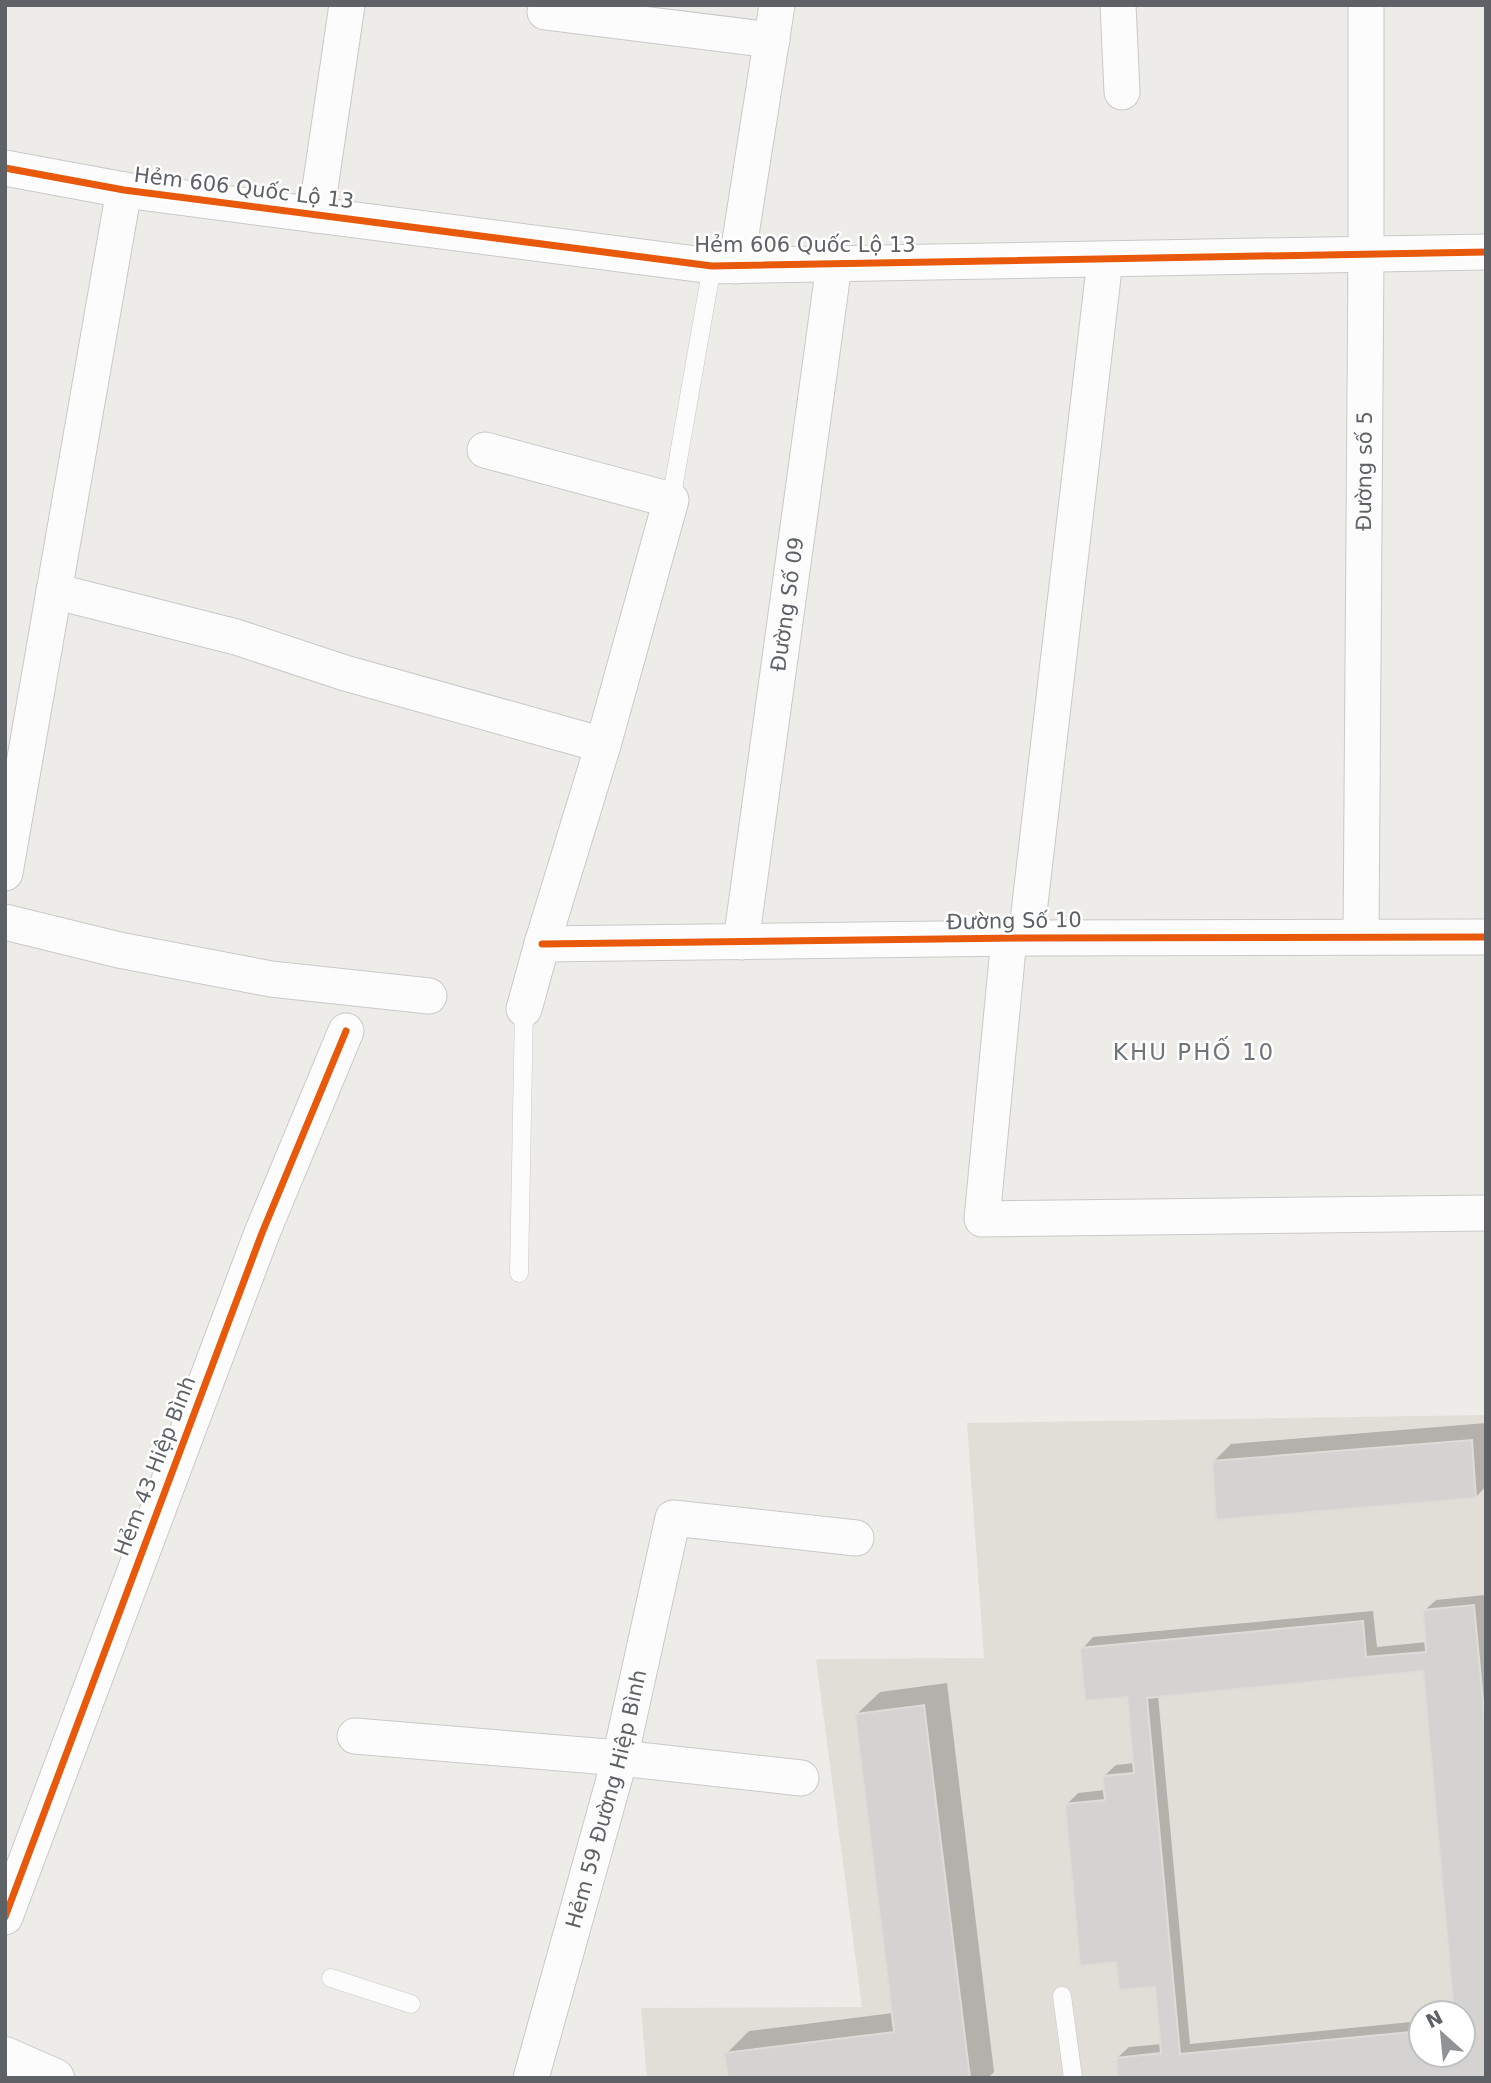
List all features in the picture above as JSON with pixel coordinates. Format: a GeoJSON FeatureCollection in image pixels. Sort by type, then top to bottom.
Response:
{"type":"FeatureCollection","features":[{"type":"Feature","properties":{"kind":"main road"},"geometry":{"type":"LineString","coordinates":[[5,2056],[55,2078]]}},
{"type":"Feature","properties":{"kind":"street"},"geometry":{"type":"LineString","coordinates":[[316,215],[347,5]]}},
{"type":"Feature","properties":{"kind":"street"},"geometry":{"type":"LineString","coordinates":[[724,266],[777,5]]}},
{"type":"Feature","properties":{"kind":"street"},"geometry":{"type":"LineString","coordinates":[[1118,5],[1122,92]]}},
{"type":"Feature","properties":{"kind":"street","name":"Đường số 5"},"geometry":{"type":"LineString","coordinates":[[1361,937],[1366,5]]}},
{"type":"Feature","properties":{"kind":"street"},"geometry":{"type":"LineString","coordinates":[[545,12],[772,40]]}},
{"type":"Feature","properties":{"kind":"street","name":"Hẻm 606 Quốc Lộ 13"},"geometry":{"type":"LineString","coordinates":[[5,168],[124,190],[724,266],[1486,251]]}},
{"type":"Feature","properties":{"kind":"street"},"geometry":{"type":"LineString","coordinates":[[5,873],[124,190]]}},
{"type":"Feature","properties":{"kind":"street"},"geometry":{"type":"LineString","coordinates":[[1105,260],[982,1219],[1486,1213]]}},
{"type":"Feature","properties":{"kind":"street","name":"Đường Số 09"},"geometry":{"type":"LineString","coordinates":[[741,942],[834,265]]}},
{"type":"Feature","properties":{"kind":"street"},"geometry":{"type":"LineString","coordinates":[[485,450],[671,500],[603,745],[524,1009]]}},
{"type":"Feature","properties":{"kind":"street"},"geometry":{"type":"LineString","coordinates":[[54,591],[236,637],[345,673],[603,745]]}},
{"type":"Feature","properties":{"kind":"street"},"geometry":{"type":"LineString","coordinates":[[5,922],[119,950],[271,979],[429,996]]}},
{"type":"Feature","properties":{"kind":"street","name":"Đường Số 10"},"geometry":{"type":"LineString","coordinates":[[542,944],[1017,938],[1486,937]]}},
{"type":"Feature","properties":{"kind":"street","name":"Hẻm 43 Hiệp Bình"},"geometry":{"type":"LineString","coordinates":[[5,1917],[262,1233],[346,1031]]}},
{"type":"Feature","properties":{"kind":"street","name":"Hẻm 59 Đường Hiệp Bình"},"geometry":{"type":"LineString","coordinates":[[531,2078],[620,1758],[673,1518],[856,1538]]}},
{"type":"Feature","properties":{"kind":"street"},"geometry":{"type":"LineString","coordinates":[[355,1736],[620,1758],[801,1778]]}},
{"type":"Feature","properties":{"kind":"lane"},"geometry":{"type":"LineString","coordinates":[[671,500],[724,266]]}},
{"type":"Feature","properties":{"kind":"lane"},"geometry":{"type":"LineString","coordinates":[[519,1273],[524,1009]]}},
{"type":"Feature","properties":{"kind":"lane"},"geometry":{"type":"LineString","coordinates":[[331,1978],[411,2004]]}},
{"type":"Feature","properties":{"kind":"lane"},"geometry":{"type":"LineString","coordinates":[[1062,1996],[1073,2078]]}},
{"type":"Feature","properties":{"kind":"shaded area"},"geometry":{"type":"Polygon","coordinates":[[[1486,1415],[1486,2078],[647,2078],[641,2008],[862,2007],[816,1659],[984,1658],[967,1423],[1486,1415]]]}},
{"type":"Feature","properties":{"kind":"building"},"geometry":{"type":"Polygon","coordinates":[[[1472,1440],[1476,1498],[1216,1520],[1212,1461],[1472,1440]]]}},
{"type":"Feature","properties":{"kind":"building"},"geometry":{"type":"Polygon","coordinates":[[[1474,1605],[1486,1733],[1486,2078],[1118,2078],[1116,2058],[1161,2053],[1155,1987],[1119,1990],[1116,1962],[1080,1966],[1065,1804],[1105,1800],[1102,1776],[1134,1773],[1127,1697],[1085,1701],[1080,1648],[1363,1621],[1366,1657],[1426,1652],[1423,1610],[1474,1605]],[[1423,1671],[1147,1698],[1180,2054],[1407,2032],[1407,2069],[1477,2069],[1477,1999],[1453,1999],[1423,1671]]]}},
{"type":"Feature","properties":{"kind":"building"},"geometry":{"type":"Polygon","coordinates":[[[924,1705],[970,2078],[728,2078],[724,2053],[894,2032],[855,1714],[924,1705]]]}},
{"type":"Feature","properties":{"kind":"cycle path"},"geometry":{"type":"LineString","coordinates":[[5,168],[124,190],[712,266],[1486,252]]}},
{"type":"Feature","properties":{"kind":"cycle path"},"geometry":{"type":"LineString","coordinates":[[542,944],[1026,938],[1486,937]]}},
{"type":"Feature","properties":{"kind":"cycle path"},"geometry":{"type":"LineString","coordinates":[[5,1917],[262,1233],[346,1031]]}},
{"type":"Feature","properties":{"kind":"district","name":"KHU PHỐ 10"},"geometry":{"type":"Point","coordinates":[1194,1052]}}]}
